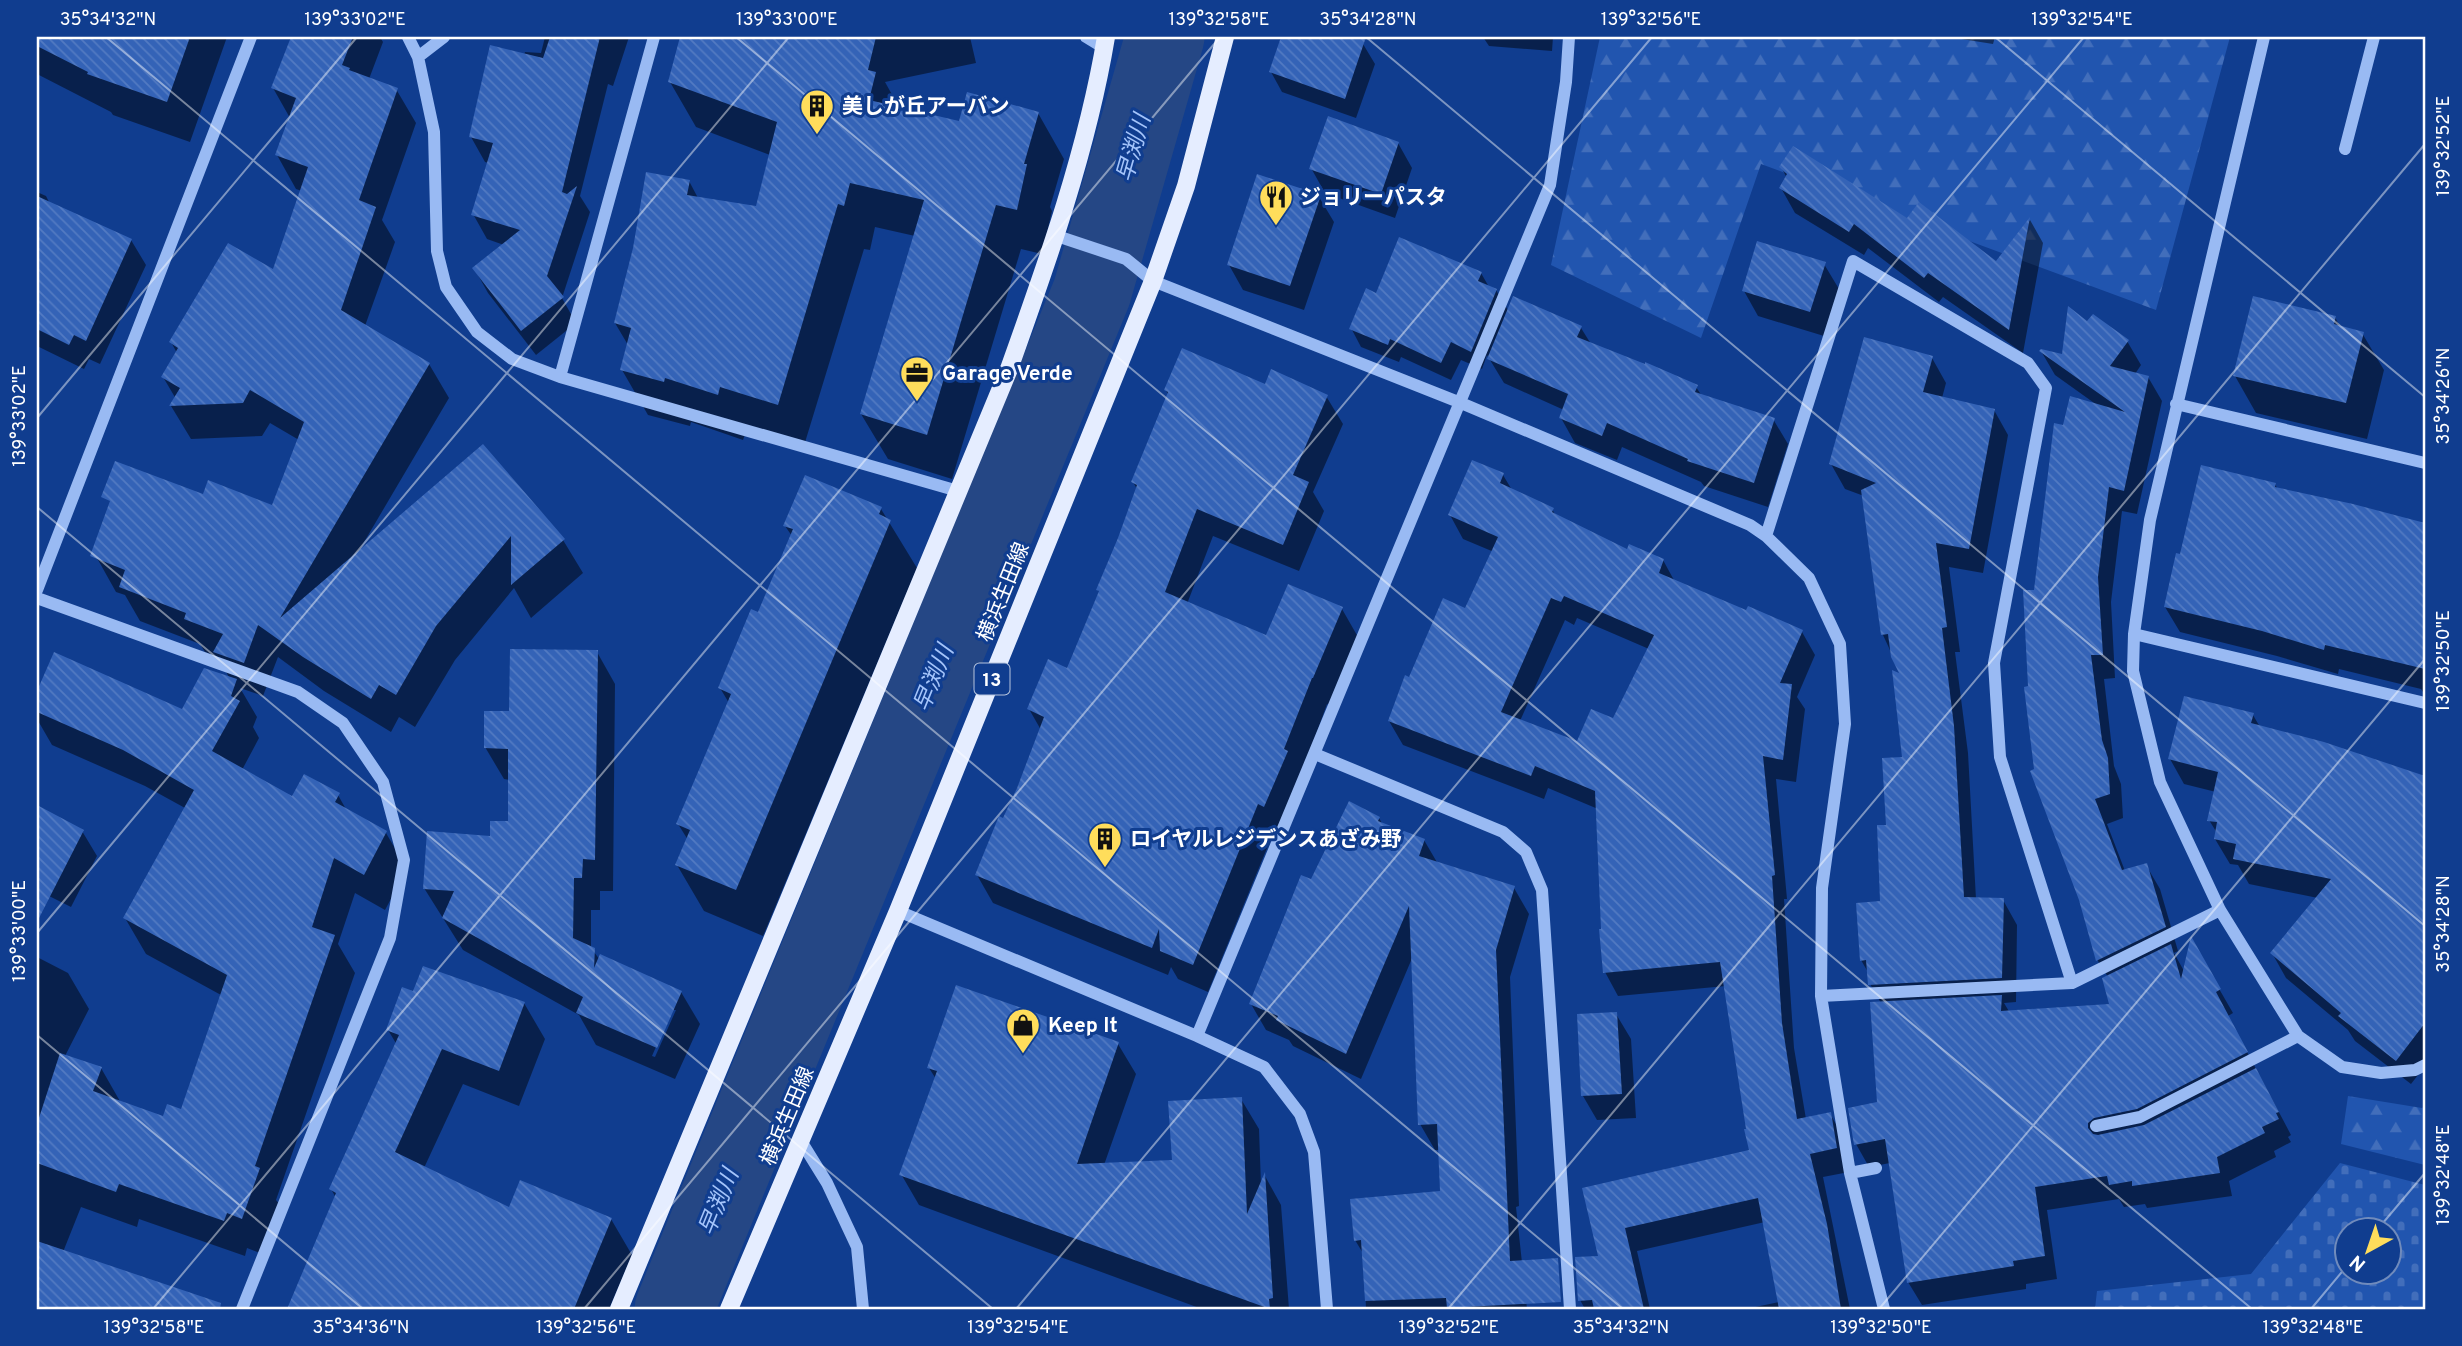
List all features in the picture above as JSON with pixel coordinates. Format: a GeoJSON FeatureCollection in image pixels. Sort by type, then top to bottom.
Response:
{"type":"FeatureCollection","features":[{"type":"Feature","properties":{"kind":"main road","name":"横浜生田線"},"geometry":{"type":"LineString","coordinates":[[729,1309],[898,911],[1153,281],[1186,186],[1225,37]]}},
{"type":"Feature","properties":{"kind":"main road"},"geometry":{"type":"LineString","coordinates":[[619,1309],[1009,369],[1057,236],[1083,147],[1105,42]]}},
{"type":"Feature","properties":{"kind":"street"},"geometry":{"type":"LineString","coordinates":[[37,590],[251,37]]}},
{"type":"Feature","properties":{"kind":"street"},"geometry":{"type":"LineString","coordinates":[[408,37],[418,57],[435,132],[437,251],[446,287],[477,332],[512,359],[560,377],[958,491]]}},
{"type":"Feature","properties":{"kind":"street"},"geometry":{"type":"LineString","coordinates":[[418,57],[444,37]]}},
{"type":"Feature","properties":{"kind":"street"},"geometry":{"type":"LineString","coordinates":[[560,377],[654,37]]}},
{"type":"Feature","properties":{"kind":"street"},"geometry":{"type":"LineString","coordinates":[[1086,37],[1105,42]]}},
{"type":"Feature","properties":{"kind":"street"},"geometry":{"type":"LineString","coordinates":[[1197,1036],[1550,185],[1566,82],[1569,37]]}},
{"type":"Feature","properties":{"kind":"street"},"geometry":{"type":"LineString","coordinates":[[2264,37],[2150,520],[2134,634],[2133,671],[2160,782],[2220,910],[2298,1036],[2342,1067],[2381,1073],[2415,1070],[2425,1065]]}},
{"type":"Feature","properties":{"kind":"street"},"geometry":{"type":"LineString","coordinates":[[2345,149],[2374,37]]}},
{"type":"Feature","properties":{"kind":"street"},"geometry":{"type":"LineString","coordinates":[[1057,236],[1126,259],[1153,281],[1461,402],[1750,525],[1766,536],[1809,578],[1840,643],[1845,724],[1822,888],[1821,996],[1850,1173],[1884,1309]]}},
{"type":"Feature","properties":{"kind":"street"},"geometry":{"type":"LineString","coordinates":[[1766,536],[1853,261],[2028,363],[2046,388],[1994,663],[2000,757],[2072,983]]}},
{"type":"Feature","properties":{"kind":"street"},"geometry":{"type":"LineString","coordinates":[[2176,404],[2425,463]]}},
{"type":"Feature","properties":{"kind":"street"},"geometry":{"type":"LineString","coordinates":[[37,598],[298,692],[343,723],[383,782],[404,860],[390,938],[242,1309]]}},
{"type":"Feature","properties":{"kind":"street"},"geometry":{"type":"LineString","coordinates":[[2134,634],[2425,703]]}},
{"type":"Feature","properties":{"kind":"street"},"geometry":{"type":"LineString","coordinates":[[1315,754],[1503,832],[1526,852],[1542,890],[1570,1309]]}},
{"type":"Feature","properties":{"kind":"street"},"geometry":{"type":"LineString","coordinates":[[1821,996],[2072,983],[2220,910]]}},
{"type":"Feature","properties":{"kind":"street"},"geometry":{"type":"LineString","coordinates":[[898,911],[1197,1036],[1264,1067],[1300,1114],[1314,1152],[1327,1309]]}},
{"type":"Feature","properties":{"kind":"street"},"geometry":{"type":"LineString","coordinates":[[2096,1126],[2140,1117],[2298,1036]]}},
{"type":"Feature","properties":{"kind":"street"},"geometry":{"type":"LineString","coordinates":[[801,1141],[827,1183],[857,1247],[863,1309]]}},
{"type":"Feature","properties":{"kind":"street"},"geometry":{"type":"LineString","coordinates":[[1850,1173],[1876,1168]]}},
{"type":"Feature","properties":{"kind":"green space"},"geometry":{"type":"Polygon","coordinates":[[[1600,37],[2230,37],[2156,310],[1761,164],[1701,338],[1551,265],[1600,37]]]}},
{"type":"Feature","properties":{"kind":"green space"},"geometry":{"type":"Polygon","coordinates":[[[2348,1096],[2422,1108],[2425,1106],[2425,1165],[2341,1144],[2348,1096]]]}},
{"type":"Feature","properties":{"kind":"green space"},"geometry":{"type":"Polygon","coordinates":[[[2340,1163],[2425,1185],[2425,1309],[2095,1309],[2097,1291],[2251,1274],[2340,1163]]]}},
{"type":"Feature","properties":{"kind":"building"},"geometry":{"type":"Polygon","coordinates":[[[37,37],[190,37],[167,102],[87,74],[88,72],[37,46],[37,37]]]}},
{"type":"Feature","properties":{"kind":"building"},"geometry":{"type":"Polygon","coordinates":[[[291,37],[353,37],[342,65],[398,88],[359,200],[376,207],[341,310],[430,363],[280,618],[483,444],[565,539],[511,585],[511,536],[436,626],[396,695],[379,685],[371,699],[303,657],[258,625],[244,663],[213,652],[223,634],[184,619],[186,613],[119,587],[125,570],[90,556],[110,501],[101,497],[115,461],[203,494],[208,480],[272,505],[304,422],[250,390],[243,403],[169,406],[180,388],[161,377],[178,348],[169,342],[228,243],[273,269],[308,167],[275,155],[296,98],[271,88],[291,37]]]}},
{"type":"Feature","properties":{"kind":"building"},"geometry":{"type":"Polygon","coordinates":[[[550,37],[600,37],[562,192],[567,194],[577,186],[547,276],[564,297],[521,331],[472,268],[520,230],[471,215],[493,143],[469,137],[490,45],[543,58],[550,37]]]}},
{"type":"Feature","properties":{"kind":"building"},"geometry":{"type":"Polygon","coordinates":[[[680,37],[876,37],[868,70],[876,72],[869,100],[959,121],[967,92],[1039,112],[1024,164],[1027,164],[1017,210],[996,205],[927,435],[860,414],[924,200],[850,183],[844,206],[838,204],[778,405],[720,387],[718,395],[665,378],[664,382],[620,370],[631,328],[614,323],[633,248],[646,172],[690,180],[687,195],[756,206],[777,122],[668,82],[680,37]]]}},
{"type":"Feature","properties":{"kind":"building"},"geometry":{"type":"Polygon","coordinates":[[[1281,37],[1366,37],[1345,99],[1269,72],[1281,37]]]}},
{"type":"Feature","properties":{"kind":"building"},"geometry":{"type":"Polygon","coordinates":[[[1328,116],[1399,142],[1381,194],[1309,169],[1328,116]]]}},
{"type":"Feature","properties":{"kind":"building"},"geometry":{"type":"Polygon","coordinates":[[[1793,146],[1907,218],[1919,202],[1996,261],[2030,217],[2009,330],[1928,273],[1924,278],[1854,224],[1849,232],[1779,188],[1787,174],[1779,167],[1793,146]]]}},
{"type":"Feature","properties":{"kind":"building"},"geometry":{"type":"Polygon","coordinates":[[[1257,174],[1321,195],[1290,286],[1227,265],[1257,174]]]}},
{"type":"Feature","properties":{"kind":"building"},"geometry":{"type":"Polygon","coordinates":[[[37,196],[132,239],[86,341],[74,335],[69,345],[37,329],[37,196]]]}},
{"type":"Feature","properties":{"kind":"building"},"geometry":{"type":"Polygon","coordinates":[[[1399,237],[1482,272],[1478,281],[1497,289],[1471,352],[1451,342],[1441,363],[1390,339],[1388,345],[1349,329],[1366,288],[1376,293],[1399,237]]]}},
{"type":"Feature","properties":{"kind":"building"},"geometry":{"type":"Polygon","coordinates":[[[1757,241],[1826,262],[1810,312],[1742,291],[1757,241]]]}},
{"type":"Feature","properties":{"kind":"building"},"geometry":{"type":"Polygon","coordinates":[[[1513,296],[1582,326],[1577,337],[1698,385],[1695,392],[1775,418],[1754,483],[1687,461],[1688,459],[1607,423],[1602,436],[1559,418],[1568,394],[1487,359],[1513,296]]]}},
{"type":"Feature","properties":{"kind":"building"},"geometry":{"type":"Polygon","coordinates":[[[2253,296],[2336,316],[2334,324],[2364,332],[2346,403],[2233,376],[2253,296]]]}},
{"type":"Feature","properties":{"kind":"building"},"geometry":{"type":"Polygon","coordinates":[[[2068,306],[2087,321],[2093,314],[2129,340],[2110,366],[2149,376],[2124,491],[2109,487],[2098,577],[2103,655],[2091,655],[2102,740],[2108,758],[2110,794],[2095,799],[2122,870],[2147,863],[2166,927],[2096,961],[2079,900],[2030,771],[2034,769],[2024,687],[2028,686],[2023,590],[2034,590],[2054,423],[2063,425],[2070,396],[2125,412],[2039,351],[2041,349],[2062,354],[2068,306]]]}},
{"type":"Feature","properties":{"kind":"building"},"geometry":{"type":"Polygon","coordinates":[[[1864,337],[1933,356],[1923,392],[1995,409],[1969,549],[1936,543],[1947,627],[1942,628],[1954,726],[1964,897],[2004,898],[2002,978],[1868,985],[1866,960],[1860,961],[1856,903],[1880,901],[1877,825],[1886,825],[1882,758],[1902,757],[1892,670],[1899,673],[1891,657],[1888,634],[1881,635],[1861,490],[1876,483],[1829,464],[1864,337]]]}},
{"type":"Feature","properties":{"kind":"building"},"geometry":{"type":"Polygon","coordinates":[[[1182,348],[1265,384],[1271,369],[1328,395],[1293,475],[1309,482],[1283,545],[1197,509],[1165,592],[1266,635],[1288,584],[1343,607],[1284,749],[1288,751],[1264,807],[1258,804],[1193,965],[1160,951],[1159,929],[1152,948],[975,875],[999,816],[1003,818],[1017,788],[1044,717],[1027,709],[1048,659],[1067,668],[1099,591],[1096,590],[1137,485],[1131,482],[1168,392],[1164,390],[1182,348]]]}},
{"type":"Feature","properties":{"kind":"building"},"geometry":{"type":"Polygon","coordinates":[[[1472,460],[1504,473],[1500,483],[1554,508],[1552,512],[1627,549],[1629,544],[1664,559],[1659,573],[1746,610],[1748,606],[1803,630],[1780,683],[1792,684],[1783,760],[1763,756],[1775,875],[1772,876],[1782,1023],[1797,1119],[1831,1112],[1837,1148],[1810,1154],[1827,1224],[1841,1309],[1779,1309],[1758,1198],[1625,1228],[1644,1309],[1594,1309],[1592,1300],[1578,1301],[1575,1257],[1598,1256],[1582,1188],[1749,1150],[1720,962],[1603,973],[1595,791],[1535,766],[1531,776],[1388,721],[1405,675],[1409,677],[1443,598],[1465,608],[1498,537],[1448,515],[1472,460]],[[1564,596],[1561,602],[1551,598],[1501,712],[1577,741],[1591,709],[1613,718],[1654,635],[1564,596]]]}},
{"type":"Feature","properties":{"kind":"building"},"geometry":{"type":"Polygon","coordinates":[[[2201,465],[2276,483],[2275,487],[2425,523],[2425,669],[2325,645],[2324,650],[2262,631],[2164,607],[2176,553],[2180,554],[2201,465]]]}},
{"type":"Feature","properties":{"kind":"building"},"geometry":{"type":"Polygon","coordinates":[[[805,475],[882,507],[879,514],[891,520],[736,890],[675,865],[690,830],[676,824],[731,694],[718,688],[751,609],[758,612],[793,529],[783,526],[805,475]]]}},
{"type":"Feature","properties":{"kind":"building"},"geometry":{"type":"Polygon","coordinates":[[[510,649],[598,650],[595,860],[583,859],[582,878],[574,878],[573,938],[595,948],[594,968],[600,954],[682,991],[657,1048],[576,1013],[583,997],[442,918],[454,891],[423,889],[427,831],[490,836],[490,821],[508,821],[508,749],[484,748],[484,711],[509,711],[510,649]]]}},
{"type":"Feature","properties":{"kind":"building"},"geometry":{"type":"Polygon","coordinates":[[[54,652],[182,709],[204,668],[237,679],[231,696],[240,701],[212,751],[292,796],[304,774],[340,793],[335,802],[387,831],[364,875],[334,858],[312,927],[335,935],[255,1166],[260,1168],[242,1219],[227,1213],[224,1221],[119,1184],[116,1192],[37,1163],[37,1124],[60,1053],[102,1067],[93,1091],[163,1116],[167,1104],[181,1109],[227,975],[123,918],[194,790],[123,750],[37,712],[37,691],[54,652]]]}},
{"type":"Feature","properties":{"kind":"building"},"geometry":{"type":"Polygon","coordinates":[[[2184,696],[2254,713],[2251,723],[2324,742],[2425,776],[2425,1023],[2396,1061],[2338,1016],[2341,1013],[2270,953],[2331,879],[2233,859],[2236,844],[2214,839],[2217,822],[2207,821],[2218,772],[2168,759],[2184,696]]]}},
{"type":"Feature","properties":{"kind":"building"},"geometry":{"type":"Polygon","coordinates":[[[1349,801],[1380,817],[1378,821],[1425,839],[1419,856],[1515,886],[1496,950],[1510,1261],[1558,1258],[1561,1302],[1447,1308],[1446,1298],[1365,1301],[1361,1240],[1354,1241],[1350,1199],[1440,1191],[1437,1124],[1418,1125],[1409,906],[1346,1054],[1276,1020],[1278,1016],[1249,1004],[1301,875],[1311,879],[1349,801]]]}},
{"type":"Feature","properties":{"kind":"building"},"geometry":{"type":"Polygon","coordinates":[[[37,805],[84,830],[37,922],[37,805]]]}},
{"type":"Feature","properties":{"kind":"building"},"geometry":{"type":"Polygon","coordinates":[[[2191,936],[2221,989],[2216,992],[2248,1052],[2137,1109],[2094,1118],[2088,1123],[2088,1128],[2098,1135],[2144,1125],[2256,1068],[2279,1112],[2276,1113],[2279,1119],[2262,1127],[2265,1133],[2217,1157],[2220,1173],[2132,1186],[2132,1181],[2109,1185],[2107,1176],[2035,1187],[2045,1256],[2013,1261],[2014,1266],[1907,1283],[1885,1139],[1854,1145],[1848,1108],[1877,1102],[1870,1002],[2002,995],[2001,1011],[2109,1004],[2102,978],[2171,944],[2181,979],[2191,936]]]}},
{"type":"Feature","properties":{"kind":"building"},"geometry":{"type":"Polygon","coordinates":[[[423,966],[525,1002],[499,1071],[442,1049],[395,1152],[509,1207],[520,1180],[612,1218],[574,1309],[287,1309],[336,1193],[329,1189],[399,1035],[386,1030],[402,987],[413,991],[423,966]]]}},
{"type":"Feature","properties":{"kind":"building"},"geometry":{"type":"Polygon","coordinates":[[[956,985],[1119,1042],[1077,1164],[1172,1160],[1168,1101],[1242,1097],[1247,1214],[1265,1172],[1273,1298],[1269,1299],[1270,1309],[899,1175],[937,1071],[927,1068],[956,985]]]}},
{"type":"Feature","properties":{"kind":"building"},"geometry":{"type":"Polygon","coordinates":[[[1617,1012],[1622,1094],[1581,1096],[1577,1014],[1617,1012]]]}},
{"type":"Feature","properties":{"kind":"building"},"geometry":{"type":"Polygon","coordinates":[[[37,1241],[221,1303],[220,1309],[37,1309],[37,1241]]]}},
{"type":"Feature","properties":{"kind":"waterway","name":"早渕川"},"geometry":{"type":"LineString","coordinates":[[674,1309],[1092,292],[1165,37]]}},
{"type":"Feature","properties":{"kind":"place","name":"美しが丘アーバン"},"geometry":{"type":"Point","coordinates":[817,136]}},
{"type":"Feature","properties":{"kind":"place","name":"ジョリーパスタ"},"geometry":{"type":"Point","coordinates":[1276,227]}},
{"type":"Feature","properties":{"kind":"place","name":"Garage Verde"},"geometry":{"type":"Point","coordinates":[917,403]}},
{"type":"Feature","properties":{"kind":"place","name":"ロイヤルレジデンスあざみ野"},"geometry":{"type":"Point","coordinates":[1105,869]}},
{"type":"Feature","properties":{"kind":"place","name":"Keep It"},"geometry":{"type":"Point","coordinates":[1023,1055]}}]}
